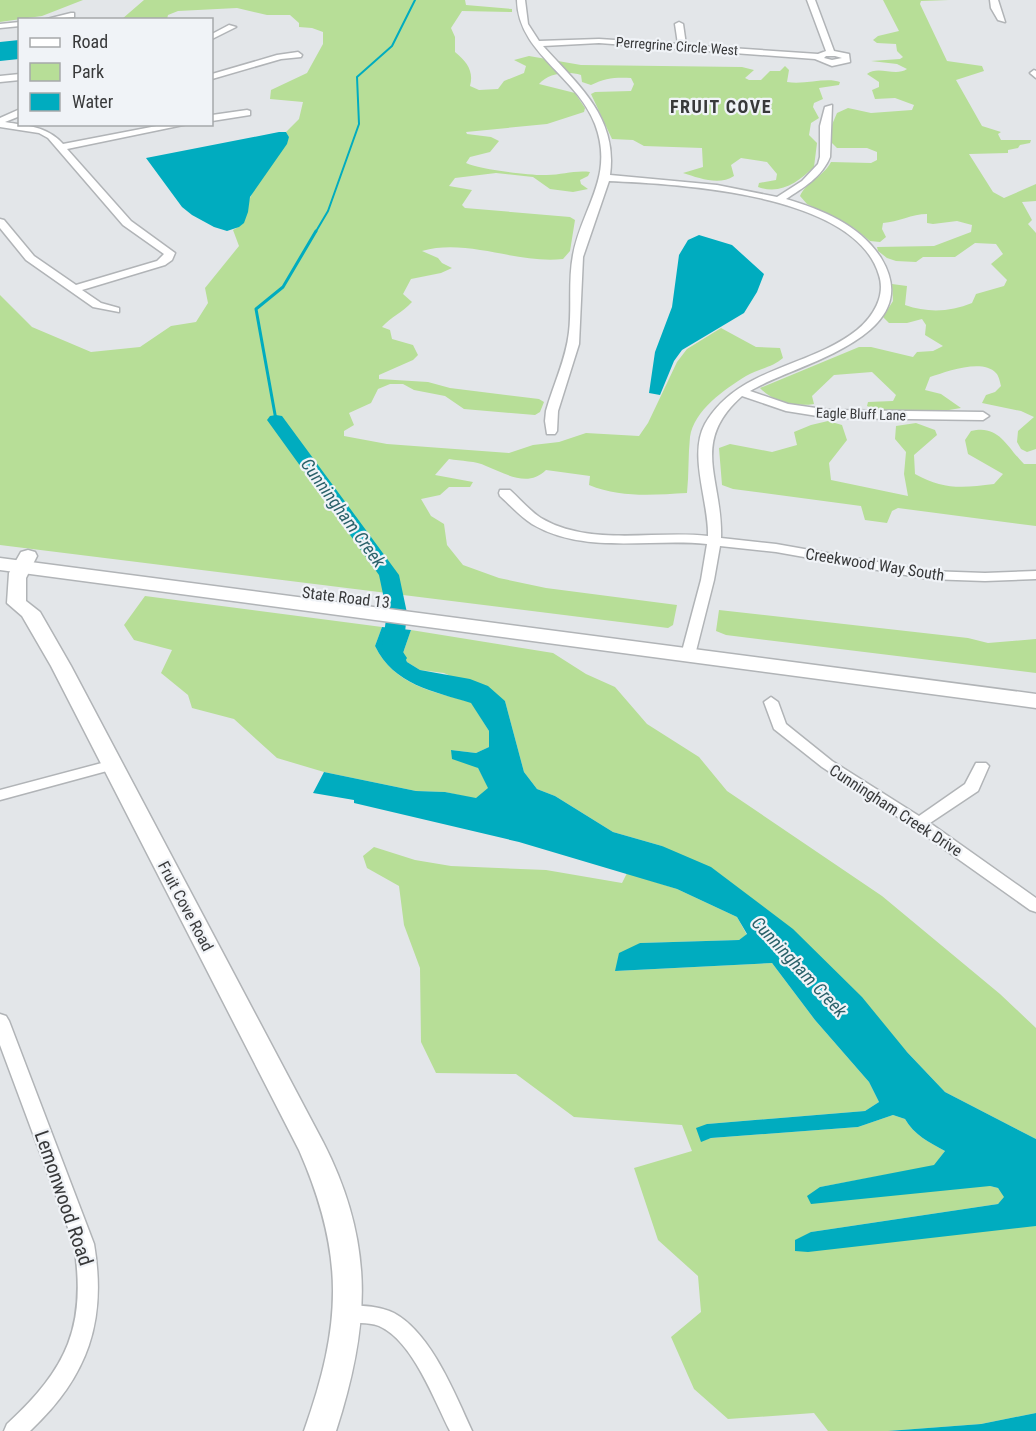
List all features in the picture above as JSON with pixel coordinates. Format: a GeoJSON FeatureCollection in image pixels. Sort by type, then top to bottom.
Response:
{"type":"FeatureCollection","features":[{"type":"Feature","properties":{"kind":"main road","name":"State Road 13"},"geometry":{"type":"LineString","coordinates":[[0,552],[25,563],[690,649]]}},
{"type":"Feature","properties":{"kind":"main road"},"geometry":{"type":"LineString","coordinates":[[690,649],[1036,687]]}},
{"type":"Feature","properties":{"kind":"main road"},"geometry":{"type":"LineString","coordinates":[[690,649],[1036,701]]}},
{"type":"Feature","properties":{"kind":"street"},"geometry":{"type":"LineString","coordinates":[[521,0],[525,26],[536,44],[581,91],[597,118],[605,143],[605,178],[600,200],[588,225],[577,258],[577,313],[573,345],[567,370],[551,412],[551,431]]}},
{"type":"Feature","properties":{"kind":"street"},"geometry":{"type":"LineString","coordinates":[[811,0],[831,53]]}},
{"type":"Feature","properties":{"kind":"street"},"geometry":{"type":"LineString","coordinates":[[994,0],[995,8],[1002,20]]}},
{"type":"Feature","properties":{"kind":"street"},"geometry":{"type":"LineString","coordinates":[[57,18],[71,15]]}},
{"type":"Feature","properties":{"kind":"street"},"geometry":{"type":"LineString","coordinates":[[0,26],[18,24]]}},
{"type":"Feature","properties":{"kind":"street"},"geometry":{"type":"LineString","coordinates":[[679,24],[682,47]]}},
{"type":"Feature","properties":{"kind":"street"},"geometry":{"type":"LineString","coordinates":[[213,36],[232,27]]}},
{"type":"Feature","properties":{"kind":"street","name":"Perregrine Circle West"},"geometry":{"type":"LineString","coordinates":[[536,44],[599,41],[819,57],[831,53],[843,55],[848,59],[832,63],[820,60],[819,57]]}},
{"type":"Feature","properties":{"kind":"street"},"geometry":{"type":"LineString","coordinates":[[213,78],[280,57],[298,55]]}},
{"type":"Feature","properties":{"kind":"street"},"geometry":{"type":"LineString","coordinates":[[0,79],[18,77]]}},
{"type":"Feature","properties":{"kind":"street"},"geometry":{"type":"LineString","coordinates":[[778,200],[805,183],[822,165],[825,157],[825,126],[829,107]]}},
{"type":"Feature","properties":{"kind":"street"},"geometry":{"type":"LineString","coordinates":[[0,123],[18,113]]}},
{"type":"Feature","properties":{"kind":"street"},"geometry":{"type":"LineString","coordinates":[[213,118],[247,113]]}},
{"type":"Feature","properties":{"kind":"street"},"geometry":{"type":"LineString","coordinates":[[0,123],[46,133],[127,223],[168,251],[170,256],[161,262],[74,289]]}},
{"type":"Feature","properties":{"kind":"street"},"geometry":{"type":"LineString","coordinates":[[61,147],[173,126]]}},
{"type":"Feature","properties":{"kind":"street"},"geometry":{"type":"LineString","coordinates":[[605,178],[707,184],[778,200],[829,219],[861,240],[878,259],[886,278],[886,296],[876,318],[849,342],[820,357],[771,374],[741,392],[715,417],[705,445],[707,476],[715,521],[715,541],[690,649]]}},
{"type":"Feature","properties":{"kind":"street"},"geometry":{"type":"LineString","coordinates":[[0,222],[30,258],[97,306],[115,310]]}},
{"type":"Feature","properties":{"kind":"street","name":"Eagle Bluff Lane"},"geometry":{"type":"LineString","coordinates":[[741,392],[786,406],[830,414],[983,416]]}},
{"type":"Feature","properties":{"kind":"street","name":"Creekwood Way South"},"geometry":{"type":"LineString","coordinates":[[505,494],[535,520],[551,528],[579,536],[614,539],[668,537],[715,541],[776,548],[928,575],[985,578],[1036,575]]}},
{"type":"Feature","properties":{"kind":"street","name":"Fruit Cove Road"},"geometry":{"type":"LineString","coordinates":[[25,563],[14,581],[17,603],[30,612],[61,666],[303,1129],[324,1171],[336,1202],[347,1248],[350,1286],[349,1314],[341,1365],[320,1431]]}},
{"type":"Feature","properties":{"kind":"street","name":"Cunningham Creek Drive"},"geometry":{"type":"LineString","coordinates":[[771,702],[779,726],[853,783],[919,823],[1036,906]]}},
{"type":"Feature","properties":{"kind":"street"},"geometry":{"type":"LineString","coordinates":[[0,795],[113,765]]}},
{"type":"Feature","properties":{"kind":"street"},"geometry":{"type":"LineString","coordinates":[[919,823],[972,787],[981,766]]}},
{"type":"Feature","properties":{"kind":"street","name":"Lemonwood Road"},"geometry":{"type":"LineString","coordinates":[[0,1021],[84,1244],[90,1284],[88,1318],[82,1339],[71,1363],[48,1398],[15,1431]]}},
{"type":"Feature","properties":{"kind":"street"},"geometry":{"type":"LineString","coordinates":[[349,1314],[374,1316],[392,1323],[416,1344],[461,1431]]}},
{"type":"Feature","properties":{"kind":"green space"},"geometry":{"type":"Polygon","coordinates":[[[0,0],[83,0],[42,16],[0,22],[0,0]]]}},
{"type":"Feature","properties":{"kind":"green space"},"geometry":{"type":"Polygon","coordinates":[[[144,0],[465,0],[466,5],[512,9],[512,12],[462,11],[451,28],[455,37],[455,52],[466,63],[470,71],[470,86],[479,90],[498,89],[504,81],[524,73],[526,66],[514,60],[529,56],[581,65],[742,67],[754,70],[745,78],[749,80],[761,80],[770,71],[780,71],[785,66],[789,70],[787,82],[828,80],[840,82],[839,85],[819,88],[823,99],[814,103],[813,107],[819,118],[811,123],[809,135],[817,143],[814,167],[789,186],[766,189],[758,187],[759,183],[776,180],[777,174],[767,162],[741,158],[731,165],[734,176],[715,181],[683,173],[703,167],[702,148],[644,146],[633,140],[612,139],[591,94],[631,91],[634,84],[631,78],[611,78],[591,85],[582,82],[581,75],[564,73],[543,80],[539,84],[575,93],[585,108],[584,112],[547,124],[466,132],[499,141],[490,152],[470,157],[466,163],[505,172],[540,175],[590,172],[588,176],[580,180],[581,184],[588,189],[573,192],[550,189],[533,177],[496,173],[455,178],[449,186],[472,190],[462,205],[465,208],[570,217],[575,220],[570,251],[563,259],[545,260],[457,247],[422,251],[452,268],[441,273],[411,279],[403,294],[412,302],[382,327],[390,330],[392,339],[413,345],[418,355],[413,360],[379,375],[379,379],[428,382],[450,388],[539,399],[544,402],[540,412],[535,415],[464,409],[445,396],[414,390],[403,384],[390,384],[378,389],[371,403],[349,413],[354,425],[344,431],[344,436],[387,444],[509,453],[533,445],[559,442],[586,433],[639,436],[648,423],[677,362],[687,349],[721,328],[756,347],[780,348],[783,358],[729,387],[697,418],[690,437],[687,493],[625,494],[589,485],[590,476],[546,470],[532,478],[524,479],[509,476],[478,463],[449,459],[435,475],[473,482],[470,487],[449,487],[440,495],[421,499],[431,516],[444,524],[447,545],[463,565],[499,578],[546,588],[677,605],[673,625],[668,628],[0,545],[0,295],[32,327],[91,352],[140,347],[171,326],[196,322],[208,303],[205,288],[239,246],[233,230],[244,220],[253,191],[289,137],[286,132],[299,119],[303,102],[270,99],[271,90],[307,73],[323,44],[323,32],[299,27],[299,23],[290,15],[267,15],[237,8],[178,11],[168,15],[167,18],[123,18],[144,0]]]}},
{"type":"Feature","properties":{"kind":"green space"},"geometry":{"type":"Polygon","coordinates":[[[883,0],[949,0],[921,1],[920,4],[947,61],[982,66],[984,71],[956,80],[982,126],[1001,132],[998,134],[1001,140],[1031,140],[1030,143],[1008,150],[1008,153],[969,154],[993,192],[1004,198],[1036,184],[1036,201],[1022,202],[1032,220],[1028,224],[1036,233],[1036,449],[1027,452],[1021,449],[1017,442],[1018,431],[1034,417],[1021,411],[982,403],[986,395],[995,392],[1001,386],[996,373],[982,367],[964,367],[930,377],[925,390],[941,394],[961,408],[943,411],[877,410],[867,406],[868,402],[893,401],[896,395],[872,372],[834,375],[812,396],[814,404],[799,405],[778,400],[760,388],[859,347],[871,347],[913,357],[917,352],[933,351],[943,346],[925,335],[926,325],[922,319],[907,323],[889,323],[883,317],[893,301],[892,284],[907,286],[905,305],[939,310],[972,303],[976,294],[1004,286],[1007,280],[991,264],[1003,254],[996,244],[975,243],[955,257],[923,257],[916,262],[896,261],[878,251],[877,247],[934,246],[971,232],[972,225],[957,221],[927,223],[927,214],[921,214],[883,223],[882,229],[886,237],[880,242],[870,241],[854,228],[807,204],[800,196],[831,162],[871,163],[877,160],[877,152],[867,148],[837,148],[831,142],[831,127],[837,113],[848,108],[871,113],[912,110],[914,105],[895,98],[875,99],[872,90],[879,87],[879,82],[867,74],[876,71],[897,72],[907,69],[897,64],[871,61],[903,57],[897,51],[896,44],[877,43],[873,40],[878,36],[899,31],[883,0]]]}},
{"type":"Feature","properties":{"kind":"green space"},"geometry":{"type":"Polygon","coordinates":[[[828,421],[842,425],[847,440],[829,463],[831,480],[908,496],[904,474],[906,452],[895,439],[896,426],[916,423],[935,430],[937,435],[914,455],[915,474],[935,483],[953,486],[994,484],[1003,474],[968,454],[965,440],[971,431],[989,431],[995,434],[1024,464],[1036,464],[1036,526],[898,508],[892,511],[887,523],[865,520],[861,506],[733,489],[722,485],[719,448],[730,444],[772,452],[797,445],[794,432],[828,421]]]}},
{"type":"Feature","properties":{"kind":"green space"},"geometry":{"type":"Polygon","coordinates":[[[145,596],[382,627],[375,646],[393,670],[416,685],[471,702],[489,731],[489,747],[476,753],[451,750],[478,768],[489,788],[476,799],[445,792],[416,791],[324,772],[277,758],[234,719],[192,708],[188,695],[161,673],[172,650],[134,640],[124,625],[145,596]]]}},
{"type":"Feature","properties":{"kind":"green space"},"geometry":{"type":"Polygon","coordinates":[[[719,610],[968,638],[988,643],[1036,639],[1036,673],[726,635],[716,631],[719,610]]]}},
{"type":"Feature","properties":{"kind":"green space"},"geometry":{"type":"Polygon","coordinates":[[[411,630],[553,653],[586,674],[615,687],[647,724],[699,757],[727,791],[882,896],[1000,994],[1036,1028],[1036,1139],[945,1092],[907,1052],[662,846],[613,832],[555,796],[537,789],[524,772],[505,701],[444,673],[420,670],[407,662],[403,653],[411,630]]]}},
{"type":"Feature","properties":{"kind":"green space"},"geometry":{"type":"Polygon","coordinates":[[[374,847],[415,860],[451,866],[546,870],[622,883],[627,873],[677,889],[737,917],[747,935],[739,940],[640,943],[615,971],[772,963],[815,1020],[869,1082],[879,1102],[865,1111],[707,1124],[701,1141],[711,1138],[858,1127],[893,1115],[905,1119],[917,1134],[945,1151],[934,1166],[820,1187],[990,1186],[998,1188],[1005,1197],[998,1204],[811,1232],[1036,1226],[1036,1413],[981,1424],[888,1431],[828,1431],[814,1413],[728,1419],[694,1389],[671,1337],[701,1312],[698,1276],[658,1240],[634,1168],[692,1151],[682,1125],[574,1117],[516,1074],[436,1073],[421,1042],[420,968],[404,925],[399,886],[367,868],[363,856],[374,847]]]}},
{"type":"Feature","properties":{"kind":"water"},"geometry":{"type":"Polygon","coordinates":[[[18,40],[18,59],[0,61],[0,42],[18,40]]]}},
{"type":"Feature","properties":{"kind":"water"},"geometry":{"type":"Polygon","coordinates":[[[286,132],[289,137],[287,144],[250,197],[244,223],[227,231],[214,227],[182,207],[146,158],[286,132]]]}},
{"type":"Feature","properties":{"kind":"water"},"geometry":{"type":"Polygon","coordinates":[[[699,235],[732,245],[764,274],[757,292],[744,313],[682,350],[674,361],[660,395],[649,393],[655,352],[672,307],[679,255],[688,240],[699,235]]]}},
{"type":"Feature","properties":{"kind":"water"},"geometry":{"type":"Polygon","coordinates":[[[382,627],[411,630],[403,653],[407,662],[420,670],[470,679],[488,686],[505,701],[524,772],[537,789],[555,796],[613,832],[662,846],[711,867],[793,929],[862,997],[907,1052],[945,1092],[1036,1139],[1036,1226],[808,1252],[795,1251],[795,1240],[811,1232],[998,1204],[1004,1197],[998,1188],[990,1186],[811,1204],[807,1196],[820,1187],[934,1165],[945,1151],[917,1134],[905,1119],[893,1115],[858,1127],[711,1138],[701,1142],[696,1128],[707,1124],[865,1111],[879,1102],[869,1082],[815,1020],[772,963],[615,971],[619,953],[640,943],[739,940],[747,934],[737,917],[677,889],[519,842],[354,803],[354,800],[313,793],[324,772],[416,791],[445,792],[476,798],[488,788],[478,768],[452,759],[451,750],[476,753],[489,747],[489,731],[471,703],[416,685],[393,670],[375,646],[382,627]]]}},
{"type":"Feature","properties":{"kind":"water"},"geometry":{"type":"Polygon","coordinates":[[[1036,1413],[1036,1431],[888,1431],[981,1424],[1036,1413]]]}},
{"type":"Feature","properties":{"kind":"waterway","name":"Cunningham Creek"},"geometry":{"type":"LineString","coordinates":[[315,233],[328,211],[359,124],[357,77],[392,46],[415,0]]}},
{"type":"Feature","properties":{"kind":"waterway","name":"Cunningham Creek"},"geometry":{"type":"LineString","coordinates":[[276,420],[256,309],[283,287],[316,231]]}},
{"type":"Feature","properties":{"kind":"waterway","name":"Cunningham Creek"},"geometry":{"type":"LineString","coordinates":[[276,420],[389,575],[397,613],[392,653],[396,658]]}},
{"type":"Feature","properties":{"kind":"district","name":"FRUIT COVE"},"geometry":{"type":"Point","coordinates":[721,107]}}]}
